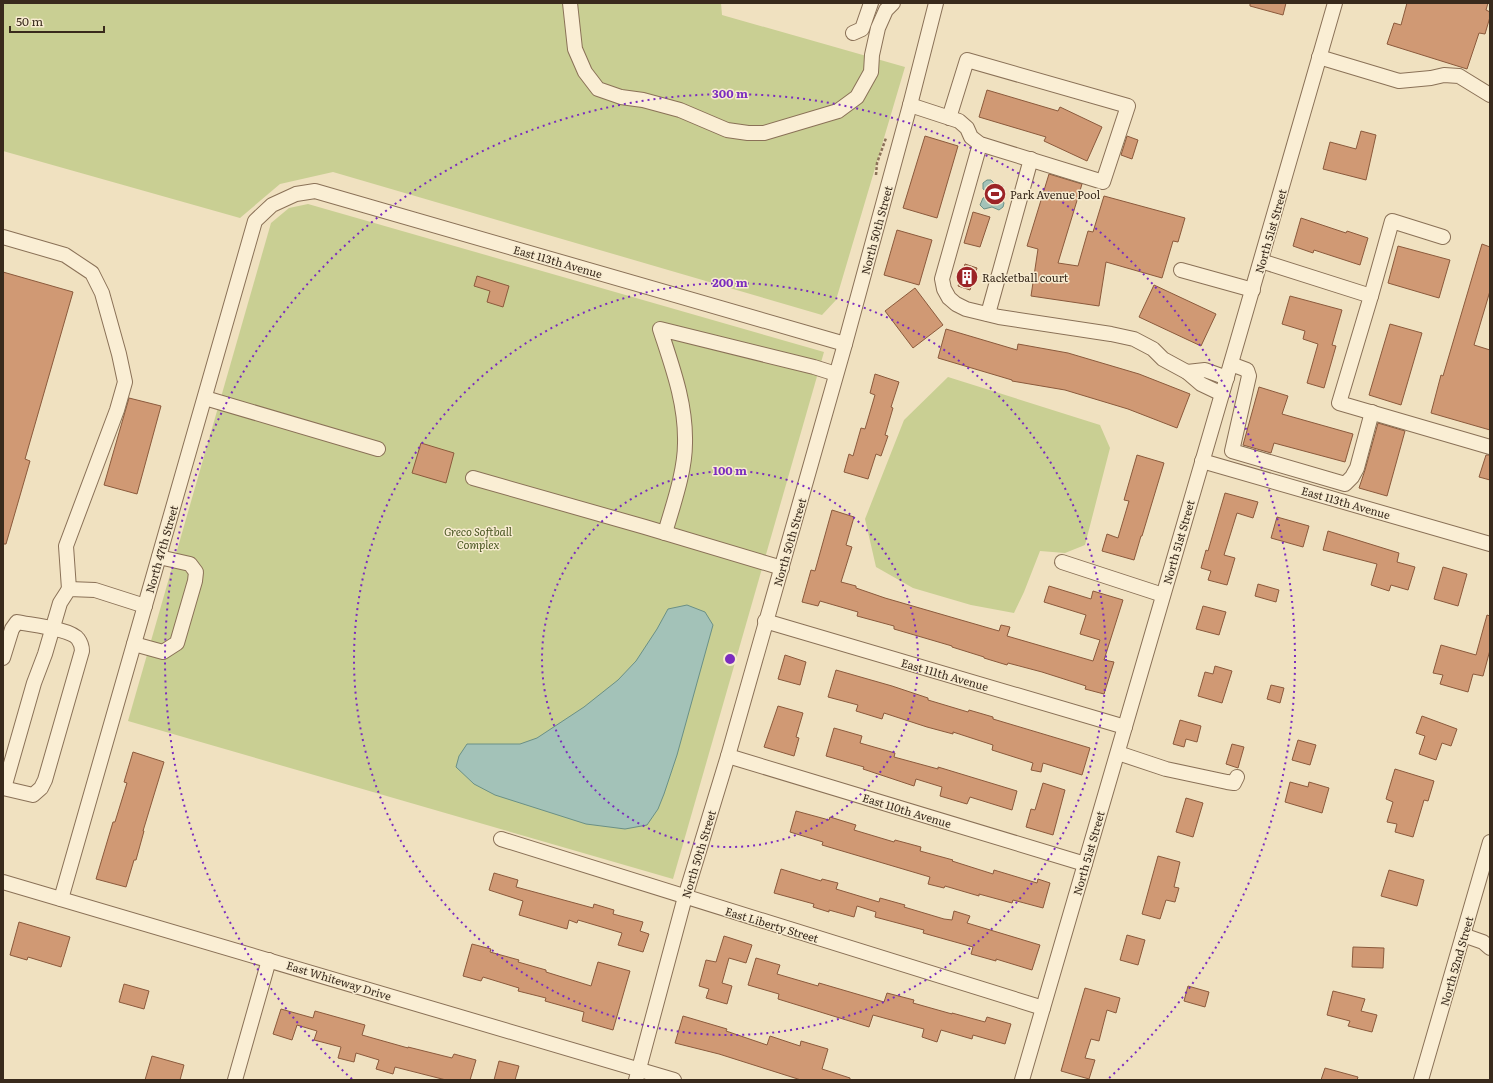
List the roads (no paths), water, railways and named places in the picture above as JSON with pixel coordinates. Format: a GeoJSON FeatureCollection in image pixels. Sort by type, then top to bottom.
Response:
{"type":"FeatureCollection","features":[{"type":"Feature","properties":{"kind":"street"},"geometry":{"type":"LineString","coordinates":[[570,3],[575,49],[585,72],[598,89],[621,97],[643,100],[680,110],[727,130],[748,133],[764,133],[838,111],[857,97],[871,72],[872,55],[878,28],[886,10],[893,3]]}},
{"type":"Feature","properties":{"kind":"street"},"geometry":{"type":"LineString","coordinates":[[853,33],[862,29],[871,3]]}},
{"type":"Feature","properties":{"kind":"street","name":"North 50th Street"},"geometry":{"type":"LineString","coordinates":[[637,1075],[685,897],[728,756],[765,621],[782,568],[910,106],[936,3]]}},
{"type":"Feature","properties":{"kind":"street","name":"North 51st Street"},"geometry":{"type":"LineString","coordinates":[[1022,1080],[1253,290],[1335,3]]}},
{"type":"Feature","properties":{"kind":"street"},"geometry":{"type":"LineString","coordinates":[[1319,57],[1399,80],[1431,78],[1444,75],[1459,76],[1490,95]]}},
{"type":"Feature","properties":{"kind":"street"},"geometry":{"type":"LineString","coordinates":[[910,106],[949,118],[959,121],[967,128],[971,137],[980,144],[1104,182],[1128,106],[967,60],[949,118]]}},
{"type":"Feature","properties":{"kind":"street"},"geometry":{"type":"LineString","coordinates":[[980,144],[942,279],[944,289],[949,298],[956,304],[966,309],[999,317],[1111,334],[1134,339],[1153,349],[1163,359],[1187,372],[1200,384],[1222,394]]}},
{"type":"Feature","properties":{"kind":"street"},"geometry":{"type":"LineString","coordinates":[[988,314],[1030,159]]}},
{"type":"Feature","properties":{"kind":"street","name":"East 113th Avenue"},"geometry":{"type":"LineString","coordinates":[[272,205],[296,194],[315,191],[844,344]]}},
{"type":"Feature","properties":{"kind":"street","name":"North 47th Street"},"geometry":{"type":"LineString","coordinates":[[61,899],[255,221],[272,205]]}},
{"type":"Feature","properties":{"kind":"street"},"geometry":{"type":"LineString","coordinates":[[1444,236],[1392,221],[1339,402],[1490,447]]}},
{"type":"Feature","properties":{"kind":"street"},"geometry":{"type":"LineString","coordinates":[[3,237],[65,254],[92,273],[102,293],[125,382],[117,410],[66,546],[69,589],[60,602],[52,629],[45,654],[34,683],[4,788],[33,795],[41,788],[45,780],[82,652],[78,639],[71,634],[52,629],[17,622],[12,629],[3,658]]}},
{"type":"Feature","properties":{"kind":"street"},"geometry":{"type":"LineString","coordinates":[[1261,261],[1370,296]]}},
{"type":"Feature","properties":{"kind":"street"},"geometry":{"type":"LineString","coordinates":[[1181,270],[1253,290]]}},
{"type":"Feature","properties":{"kind":"street"},"geometry":{"type":"LineString","coordinates":[[665,533],[677,490],[685,444],[684,418],[676,379],[660,329],[806,365],[836,374]]}},
{"type":"Feature","properties":{"kind":"street"},"geometry":{"type":"LineString","coordinates":[[1231,364],[1247,370],[1249,376],[1232,451],[1344,484],[1352,478],[1357,468],[1372,412]]}},
{"type":"Feature","properties":{"kind":"street"},"geometry":{"type":"LineString","coordinates":[[1187,372],[1205,370],[1227,378]]}},
{"type":"Feature","properties":{"kind":"street"},"geometry":{"type":"LineString","coordinates":[[205,398],[378,449]]}},
{"type":"Feature","properties":{"kind":"street","name":"East 113th Avenue"},"geometry":{"type":"LineString","coordinates":[[1202,461],[1490,544]]}},
{"type":"Feature","properties":{"kind":"street"},"geometry":{"type":"LineString","coordinates":[[472,478],[782,568]]}},
{"type":"Feature","properties":{"kind":"street"},"geometry":{"type":"LineString","coordinates":[[134,644],[163,652],[177,643],[179,638],[196,572],[190,564],[159,557]]}},
{"type":"Feature","properties":{"kind":"street"},"geometry":{"type":"LineString","coordinates":[[1062,562],[1163,595]]}},
{"type":"Feature","properties":{"kind":"street"},"geometry":{"type":"LineString","coordinates":[[69,589],[95,590],[145,606]]}},
{"type":"Feature","properties":{"kind":"street","name":"East 111th Avenue"},"geometry":{"type":"LineString","coordinates":[[765,621],[1125,727]]}},
{"type":"Feature","properties":{"kind":"street"},"geometry":{"type":"LineString","coordinates":[[1118,753],[1166,769],[1227,782],[1234,783],[1237,777]]}},
{"type":"Feature","properties":{"kind":"street","name":"East 110th Avenue"},"geometry":{"type":"LineString","coordinates":[[728,756],[1085,864]]}},
{"type":"Feature","properties":{"kind":"street","name":"East Liberty Street"},"geometry":{"type":"LineString","coordinates":[[501,839],[1043,1008]]}},
{"type":"Feature","properties":{"kind":"street","name":"North 52nd Street"},"geometry":{"type":"LineString","coordinates":[[1421,1080],[1490,842]]}},
{"type":"Feature","properties":{"kind":"street","name":"East Whiteway Drive"},"geometry":{"type":"LineString","coordinates":[[3,882],[269,960],[637,1075],[674,1080]]}},
{"type":"Feature","properties":{"kind":"street"},"geometry":{"type":"LineString","coordinates":[[1463,935],[1483,942],[1490,948]]}},
{"type":"Feature","properties":{"kind":"street"},"geometry":{"type":"LineString","coordinates":[[235,1080],[269,960]]}},
{"type":"Feature","properties":{"kind":"water","name":"Park Avenue Pool"},"geometry":{"type":"Polygon","coordinates":[[[987,180],[991,180],[996,185],[1003,186],[1005,192],[1000,196],[1004,203],[1003,207],[999,210],[992,207],[984,209],[980,205],[983,198],[988,196],[989,193],[983,189],[983,183],[987,180]]]}},
{"type":"Feature","properties":{"kind":"water"},"geometry":{"type":"Polygon","coordinates":[[[687,605],[705,612],[713,625],[677,755],[658,809],[647,825],[625,829],[586,824],[495,795],[474,784],[456,767],[459,756],[467,744],[520,744],[537,738],[584,707],[618,680],[636,661],[668,609],[687,605]]]}},
{"type":"Feature","properties":{"kind":"place","name":"Park Avenue Pool"},"geometry":{"type":"Point","coordinates":[995,194]}},
{"type":"Feature","properties":{"kind":"place","name":"Racketball court"},"geometry":{"type":"Point","coordinates":[967,277]}},
{"type":"Feature","properties":{"kind":"park label","name":"Greco Softball Complex"},"geometry":{"type":"Point","coordinates":[478,537]}}]}
